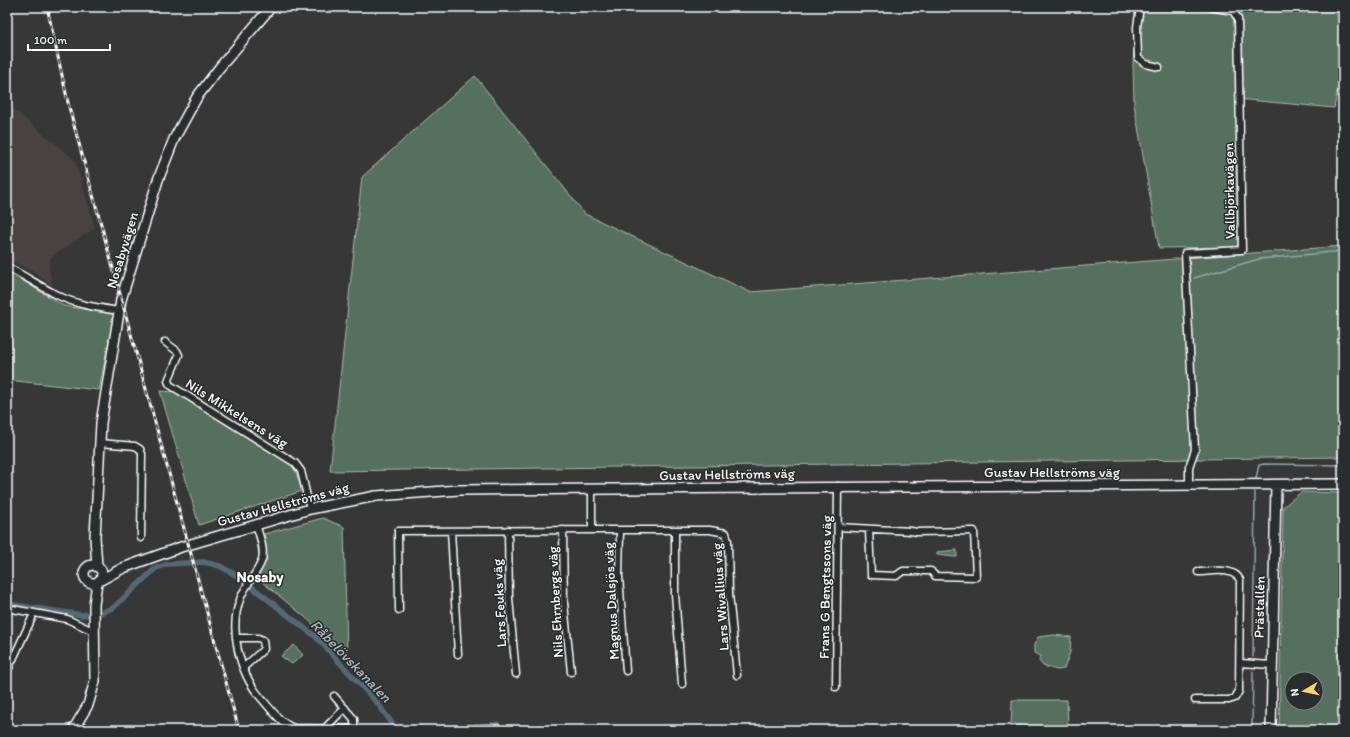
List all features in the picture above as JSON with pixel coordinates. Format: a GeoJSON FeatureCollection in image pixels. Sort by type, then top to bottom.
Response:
{"type":"FeatureCollection","features":[{"type":"Feature","properties":{"kind":"street","name":"Nosabyvägen"},"geometry":{"type":"LineString","coordinates":[[96,568],[94,537],[101,423],[120,311],[158,180],[174,139],[198,97],[220,67],[271,7]]}},
{"type":"Feature","properties":{"kind":"street"},"geometry":{"type":"LineString","coordinates":[[1140,7],[1137,27],[1138,58],[1146,64],[1159,67]]}},
{"type":"Feature","properties":{"kind":"street","name":"Vallbjörkavägen"},"geometry":{"type":"LineString","coordinates":[[1189,485],[1189,467],[1195,450],[1185,253],[1242,250],[1238,19],[1233,11],[1210,7]]}},
{"type":"Feature","properties":{"kind":"street"},"geometry":{"type":"LineString","coordinates":[[7,267],[31,279],[59,296],[78,303],[120,311]]}},
{"type":"Feature","properties":{"kind":"street","name":"Nils Mikkelsens väg"},"geometry":{"type":"LineString","coordinates":[[165,342],[177,351],[179,355],[169,376],[168,381],[170,385],[295,463],[301,471],[310,508]]}},
{"type":"Feature","properties":{"kind":"street"},"geometry":{"type":"LineString","coordinates":[[100,443],[135,446],[140,449],[142,454],[141,538]]}},
{"type":"Feature","properties":{"kind":"street","name":"Gustav Hellströms väg"},"geometry":{"type":"LineString","coordinates":[[98,582],[123,568],[181,546],[310,508],[376,496],[432,491],[838,486],[1343,484]]}},
{"type":"Feature","properties":{"kind":"street","name":"Prästallén"},"geometry":{"type":"LineString","coordinates":[[1272,730],[1276,485]]}},
{"type":"Feature","properties":{"kind":"street","name":"Frans G Bengtssons väg"},"geometry":{"type":"LineString","coordinates":[[836,687],[838,486]]}},
{"type":"Feature","properties":{"kind":"street"},"geometry":{"type":"LineString","coordinates":[[592,489],[592,530]]}},
{"type":"Feature","properties":{"kind":"street"},"geometry":{"type":"LineString","coordinates":[[256,524],[262,544],[262,559],[251,581],[245,588],[238,606],[237,638],[238,654],[252,688],[286,725],[294,728],[354,728],[354,719],[334,696]]}},
{"type":"Feature","properties":{"kind":"street"},"geometry":{"type":"LineString","coordinates":[[838,527],[917,532],[974,531],[976,577],[935,576],[931,571],[903,571],[896,576],[871,575],[869,530]]}},
{"type":"Feature","properties":{"kind":"street","name":"Lars Feuks väg"},"geometry":{"type":"LineString","coordinates":[[508,530],[509,598],[516,674]]}},
{"type":"Feature","properties":{"kind":"street","name":"Nils Ehrnbergs väg"},"geometry":{"type":"LineString","coordinates":[[563,530],[564,603],[571,672]]}},
{"type":"Feature","properties":{"kind":"street","name":"Magnus Dalsjös väg"},"geometry":{"type":"LineString","coordinates":[[620,530],[619,576],[626,671]]}},
{"type":"Feature","properties":{"kind":"street","name":"Lars Wivallius väg"},"geometry":{"type":"LineString","coordinates":[[399,610],[398,531],[723,531],[728,536],[729,594],[737,675]]}},
{"type":"Feature","properties":{"kind":"street"},"geometry":{"type":"LineString","coordinates":[[451,531],[458,654]]}},
{"type":"Feature","properties":{"kind":"street"},"geometry":{"type":"LineString","coordinates":[[675,531],[675,594],[682,684]]}},
{"type":"Feature","properties":{"kind":"street"},"geometry":{"type":"LineString","coordinates":[[91,730],[75,728],[92,694],[96,666],[94,611],[84,573],[96,568],[102,577],[98,582],[94,611]]}},
{"type":"Feature","properties":{"kind":"street","name":"Gustav Hellströms väg"},"geometry":{"type":"LineString","coordinates":[[96,568],[123,568]]}},
{"type":"Feature","properties":{"kind":"street"},"geometry":{"type":"LineString","coordinates":[[1195,700],[1229,700],[1235,698],[1239,691],[1240,663],[1240,580],[1237,575],[1231,572],[1198,572]]}},
{"type":"Feature","properties":{"kind":"street"},"geometry":{"type":"LineString","coordinates":[[87,581],[92,583],[98,582]]}},
{"type":"Feature","properties":{"kind":"street"},"geometry":{"type":"LineString","coordinates":[[7,608],[52,615],[67,619],[95,632]]}},
{"type":"Feature","properties":{"kind":"street"},"geometry":{"type":"LineString","coordinates":[[7,672],[32,618]]}},
{"type":"Feature","properties":{"kind":"street"},"geometry":{"type":"LineString","coordinates":[[237,638],[258,638],[263,640],[265,645],[264,649],[243,668]]}},
{"type":"Feature","properties":{"kind":"street"},"geometry":{"type":"LineString","coordinates":[[1240,663],[1272,665]]}},
{"type":"Feature","properties":{"kind":"street"},"geometry":{"type":"LineString","coordinates":[[324,729],[345,708]]}},
{"type":"Feature","properties":{"kind":"shaded area"},"geometry":{"type":"Polygon","coordinates":[[[7,104],[75,160],[95,228],[51,257],[49,268],[52,286],[32,270],[7,260],[7,104]]]}},
{"type":"Feature","properties":{"kind":"green space"},"geometry":{"type":"Polygon","coordinates":[[[1136,7],[1331,7],[1343,24],[1343,64],[1334,108],[1237,99],[1238,247],[1159,248],[1134,104],[1133,63],[1136,7]]]}},
{"type":"Feature","properties":{"kind":"green space"},"geometry":{"type":"Polygon","coordinates":[[[475,76],[585,214],[750,292],[1343,246],[1343,457],[330,471],[362,177],[475,76]]]}},
{"type":"Feature","properties":{"kind":"green space"},"geometry":{"type":"Polygon","coordinates":[[[7,271],[64,306],[114,314],[99,390],[7,380],[7,271]]]}},
{"type":"Feature","properties":{"kind":"green space"},"geometry":{"type":"Polygon","coordinates":[[[160,391],[175,392],[294,466],[302,491],[199,525],[160,391]]]}},
{"type":"Feature","properties":{"kind":"green space"},"geometry":{"type":"Polygon","coordinates":[[[1301,492],[1343,493],[1343,730],[1279,730],[1283,507],[1301,492]]]}},
{"type":"Feature","properties":{"kind":"green space"},"geometry":{"type":"Polygon","coordinates":[[[323,518],[344,527],[347,656],[305,617],[256,577],[264,562],[266,552],[264,534],[323,518]]]}},
{"type":"Feature","properties":{"kind":"green space"},"geometry":{"type":"Polygon","coordinates":[[[957,550],[957,557],[937,555],[937,552],[957,550]]]}},
{"type":"Feature","properties":{"kind":"green space"},"geometry":{"type":"Polygon","coordinates":[[[1054,635],[1071,637],[1070,652],[1064,669],[1057,670],[1043,666],[1039,661],[1040,656],[1034,653],[1034,645],[1038,637],[1054,635]]]}},
{"type":"Feature","properties":{"kind":"green space"},"geometry":{"type":"Polygon","coordinates":[[[294,645],[303,655],[292,664],[281,656],[294,645]]]}},
{"type":"Feature","properties":{"kind":"green space"},"geometry":{"type":"Polygon","coordinates":[[[1012,700],[1067,700],[1068,730],[1011,729],[1012,700]]]}},
{"type":"Feature","properties":{"kind":"green space"},"geometry":{"type":"Polygon","coordinates":[[[499,723],[499,730],[465,730],[463,725],[499,723]]]}},
{"type":"Feature","properties":{"kind":"waterway"},"geometry":{"type":"LineString","coordinates":[[1194,278],[1259,259],[1343,251]]}},
{"type":"Feature","properties":{"kind":"waterway"},"geometry":{"type":"LineString","coordinates":[[1256,478],[1259,465],[1265,464],[1343,465]]}},
{"type":"Feature","properties":{"kind":"waterway"},"geometry":{"type":"LineString","coordinates":[[1253,657],[1255,492]]}},
{"type":"Feature","properties":{"kind":"waterway","name":"Råbelövskanalen"},"geometry":{"type":"LineString","coordinates":[[7,604],[82,615],[100,613],[113,608],[156,568],[168,564],[204,562],[220,566],[239,577],[316,637],[378,704],[397,730]]}},
{"type":"Feature","properties":{"kind":"waterway"},"geometry":{"type":"LineString","coordinates":[[1252,730],[1253,671]]}},
{"type":"Feature","properties":{"kind":"railway"},"geometry":{"type":"LineString","coordinates":[[47,7],[69,107],[239,730]]}},
{"type":"Feature","properties":{"kind":"district","name":"Nosaby"},"geometry":{"type":"Point","coordinates":[260,577]}}]}
